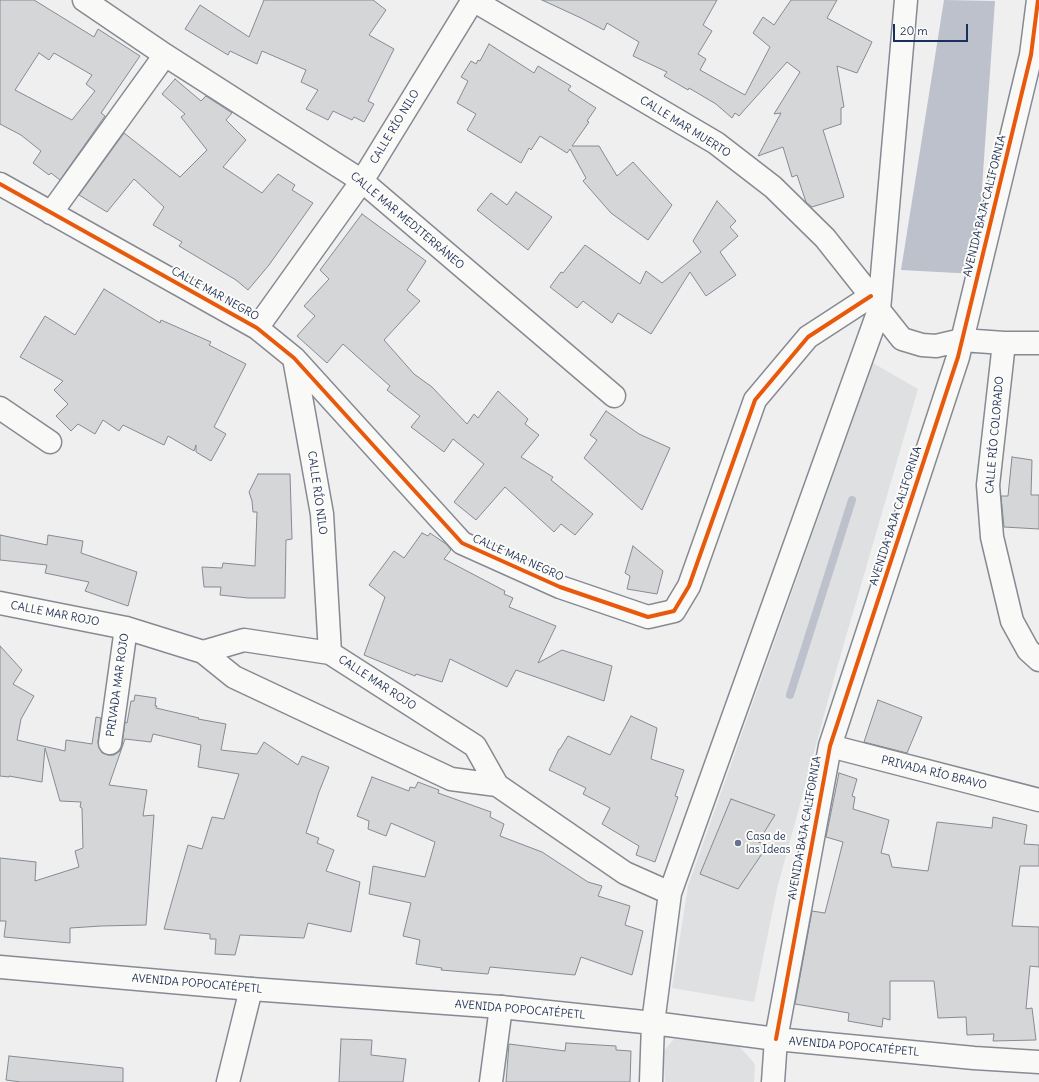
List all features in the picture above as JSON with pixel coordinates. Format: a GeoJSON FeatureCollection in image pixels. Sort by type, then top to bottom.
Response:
{"type":"FeatureCollection","features":[{"type":"Feature","properties":{"kind":"street","name":"CALLE MAR MEDITERRÁNEO"},"geometry":{"type":"LineString","coordinates":[[84,0],[164,55],[362,181],[614,396]]}},
{"type":"Feature","properties":{"kind":"street","name":"CALLE RÍO NILO"},"geometry":{"type":"LineString","coordinates":[[257,328],[362,181],[473,0]]}},
{"type":"Feature","properties":{"kind":"street","name":"CALLE MAR MUERTO"},"geometry":{"type":"LineString","coordinates":[[473,0],[716,143],[773,187],[825,238],[902,339],[922,345],[936,346],[962,340],[1004,343],[1039,343]]}},
{"type":"Feature","properties":{"kind":"street"},"geometry":{"type":"LineString","coordinates":[[651,1082],[653,1024],[670,893],[875,303],[906,0]]}},
{"type":"Feature","properties":{"kind":"street","name":"AVENIDA BAJA CALIFORNIA"},"geometry":{"type":"LineString","coordinates":[[773,1082],[776,1039],[830,746],[958,356],[1035,57],[1038,0]]}},
{"type":"Feature","properties":{"kind":"street"},"geometry":{"type":"LineString","coordinates":[[51,212],[164,55]]}},
{"type":"Feature","properties":{"kind":"street","name":"CALLE MAR NEGRO"},"geometry":{"type":"LineString","coordinates":[[0,184],[257,328],[294,358],[462,544],[560,587],[648,617],[674,611],[689,586],[755,400],[808,337],[875,303]]}},
{"type":"Feature","properties":{"kind":"street","name":"CALLE RÍO COLORADO"},"geometry":{"type":"LineString","coordinates":[[1004,343],[988,485],[992,537],[1012,621],[1028,650],[1039,660]]}},
{"type":"Feature","properties":{"kind":"street","name":"CALLE RÍO NILO"},"geometry":{"type":"LineString","coordinates":[[294,358],[322,514],[330,653]]}},
{"type":"Feature","properties":{"kind":"street"},"geometry":{"type":"LineString","coordinates":[[0,408],[50,442]]}},
{"type":"Feature","properties":{"kind":"street","name":"CALLE MAR ROJO"},"geometry":{"type":"LineString","coordinates":[[0,603],[126,628],[203,652],[234,677],[451,779],[497,785]]}},
{"type":"Feature","properties":{"kind":"street","name":"PRIVADA MAR ROJO"},"geometry":{"type":"LineString","coordinates":[[110,743],[126,628]]}},
{"type":"Feature","properties":{"kind":"street","name":"CALLE MAR ROJO"},"geometry":{"type":"LineString","coordinates":[[203,652],[244,640],[330,653],[475,746],[497,785],[625,873],[670,893]]}},
{"type":"Feature","properties":{"kind":"street","name":"PRIVADA RÍO BRAVO"},"geometry":{"type":"LineString","coordinates":[[830,746],[1039,800]]}},
{"type":"Feature","properties":{"kind":"street","name":"AVENIDA POPOCATÉPETL"},"geometry":{"type":"LineString","coordinates":[[0,967],[251,989],[501,1007],[776,1039],[974,1058],[1039,1062]]}},
{"type":"Feature","properties":{"kind":"street"},"geometry":{"type":"LineString","coordinates":[[228,1082],[251,989]]}},
{"type":"Feature","properties":{"kind":"street"},"geometry":{"type":"LineString","coordinates":[[491,1082],[501,1007]]}},
{"type":"Feature","properties":{"kind":"shaded area"},"geometry":{"type":"Polygon","coordinates":[[[944,0],[995,1],[976,274],[901,270],[944,0]]]}},
{"type":"Feature","properties":{"kind":"shaded area"},"geometry":{"type":"Polygon","coordinates":[[[873,363],[918,389],[836,671],[777,889],[754,1002],[672,988],[688,886],[873,363]]]}},
{"type":"Feature","properties":{"kind":"shaded area"},"geometry":{"type":"Polygon","coordinates":[[[674,1039],[737,1044],[755,1064],[754,1082],[665,1082],[663,1052],[674,1039]]]}},
{"type":"Feature","properties":{"kind":"building"},"geometry":{"type":"Polygon","coordinates":[[[0,0],[34,0],[94,37],[98,29],[140,56],[101,113],[105,116],[60,180],[51,173],[49,175],[33,163],[41,151],[21,135],[0,124],[0,0]],[[39,53],[15,90],[72,120],[95,91],[86,84],[92,75],[54,53],[49,60],[39,53]]]}},
{"type":"Feature","properties":{"kind":"building"},"geometry":{"type":"Polygon","coordinates":[[[264,0],[373,0],[386,10],[369,35],[394,49],[368,101],[374,104],[364,122],[354,117],[352,120],[333,111],[328,120],[306,109],[318,90],[301,82],[306,70],[262,51],[257,64],[230,51],[228,55],[185,29],[200,5],[249,37],[264,0]]]}},
{"type":"Feature","properties":{"kind":"building"},"geometry":{"type":"Polygon","coordinates":[[[542,0],[717,0],[703,25],[712,31],[698,54],[706,59],[700,70],[745,95],[770,47],[753,33],[763,17],[774,25],[791,0],[837,0],[827,18],[872,42],[857,73],[837,66],[844,107],[841,108],[841,124],[823,130],[844,197],[812,207],[806,202],[797,175],[792,177],[783,147],[758,156],[781,113],[774,114],[800,72],[787,62],[739,116],[735,113],[732,118],[716,104],[689,88],[688,90],[664,76],[667,72],[633,56],[639,42],[607,23],[604,30],[542,0]]]}},
{"type":"Feature","properties":{"kind":"building"},"geometry":{"type":"Polygon","coordinates":[[[489,44],[534,73],[538,66],[571,86],[568,90],[596,108],[587,121],[589,122],[572,146],[599,146],[617,176],[633,162],[672,205],[648,240],[611,213],[583,181],[586,178],[570,149],[567,153],[540,136],[531,150],[529,148],[521,163],[467,130],[476,114],[457,103],[468,81],[461,77],[471,61],[476,64],[478,60],[480,61],[489,44]]]}},
{"type":"Feature","properties":{"kind":"building"},"geometry":{"type":"Polygon","coordinates":[[[175,79],[201,101],[206,96],[232,113],[226,120],[246,140],[223,167],[262,193],[278,174],[295,185],[292,190],[313,203],[269,265],[248,290],[236,280],[179,246],[182,242],[153,225],[164,207],[134,179],[107,212],[79,195],[124,133],[180,177],[207,150],[181,117],[185,114],[162,94],[175,79]]]}},
{"type":"Feature","properties":{"kind":"building"},"geometry":{"type":"Polygon","coordinates":[[[516,192],[552,217],[528,250],[477,210],[491,193],[507,205],[516,192]]]}},
{"type":"Feature","properties":{"kind":"building"},"geometry":{"type":"Polygon","coordinates":[[[717,201],[736,221],[730,227],[738,236],[720,252],[736,275],[706,296],[690,272],[651,334],[618,313],[612,323],[583,301],[577,308],[550,287],[585,245],[640,284],[646,271],[662,283],[701,252],[693,241],[717,201]]]}},
{"type":"Feature","properties":{"kind":"building"},"geometry":{"type":"Polygon","coordinates":[[[362,214],[426,261],[407,290],[420,301],[384,340],[414,374],[432,387],[467,424],[474,414],[478,418],[498,391],[528,419],[525,424],[539,435],[521,457],[553,477],[551,480],[593,514],[575,535],[561,524],[554,532],[505,487],[476,520],[454,502],[484,464],[453,439],[444,452],[411,427],[420,416],[387,390],[390,386],[343,344],[327,363],[297,336],[315,316],[304,306],[329,279],[320,270],[362,214]]]}},
{"type":"Feature","properties":{"kind":"building"},"geometry":{"type":"Polygon","coordinates":[[[104,289],[160,323],[161,320],[211,342],[209,345],[246,364],[214,427],[226,434],[211,461],[196,452],[196,445],[194,451],[168,436],[164,445],[123,425],[119,431],[103,420],[95,434],[78,424],[71,431],[56,416],[68,404],[54,390],[63,381],[20,357],[45,316],[75,335],[104,289]]]}},
{"type":"Feature","properties":{"kind":"building"},"geometry":{"type":"Polygon","coordinates":[[[606,411],[639,434],[670,448],[642,510],[584,458],[597,440],[590,435],[606,411]]]}},
{"type":"Feature","properties":{"kind":"building"},"geometry":{"type":"Polygon","coordinates":[[[1012,457],[1032,460],[1031,495],[1039,495],[1039,529],[1004,527],[1001,496],[1008,496],[1012,457]]]}},
{"type":"Feature","properties":{"kind":"building"},"geometry":{"type":"Polygon","coordinates":[[[258,474],[290,474],[292,539],[286,540],[285,598],[248,598],[220,595],[221,587],[204,587],[202,567],[222,568],[223,563],[255,566],[257,512],[253,512],[249,492],[258,474]]]}},
{"type":"Feature","properties":{"kind":"building"},"geometry":{"type":"Polygon","coordinates":[[[422,533],[428,536],[430,533],[446,544],[451,550],[444,559],[505,591],[504,594],[513,598],[509,607],[556,626],[538,663],[562,650],[612,666],[604,701],[516,670],[507,687],[450,659],[442,682],[416,674],[415,676],[364,655],[385,597],[369,585],[394,551],[404,558],[422,533]]]}},
{"type":"Feature","properties":{"kind":"building"},"geometry":{"type":"Polygon","coordinates":[[[0,535],[47,545],[48,535],[83,541],[81,553],[137,572],[128,606],[85,591],[89,582],[45,573],[47,565],[0,560],[0,535]]]}},
{"type":"Feature","properties":{"kind":"building"},"geometry":{"type":"Polygon","coordinates":[[[633,546],[663,571],[657,594],[627,589],[630,576],[625,573],[633,546]]]}},
{"type":"Feature","properties":{"kind":"building"},"geometry":{"type":"Polygon","coordinates":[[[0,646],[22,670],[13,684],[34,696],[21,719],[17,740],[65,751],[66,740],[92,744],[96,717],[101,718],[98,741],[99,748],[102,753],[114,755],[120,751],[125,722],[127,723],[131,701],[134,701],[135,695],[156,698],[156,708],[199,718],[198,719],[226,724],[221,750],[257,754],[264,742],[298,765],[302,756],[329,767],[319,792],[306,833],[319,838],[317,843],[334,850],[326,871],[360,882],[351,932],[308,923],[304,938],[240,935],[235,955],[215,954],[216,939],[210,939],[210,934],[164,929],[188,845],[202,849],[212,817],[224,819],[239,774],[198,767],[201,745],[153,734],[151,742],[125,739],[109,785],[147,790],[143,816],[154,815],[146,925],[70,928],[70,943],[4,937],[6,921],[0,921],[0,858],[36,862],[35,881],[79,867],[75,851],[83,848],[82,808],[80,807],[81,802],[60,801],[45,748],[42,782],[9,776],[0,776],[0,646]]]}},
{"type":"Feature","properties":{"kind":"building"},"geometry":{"type":"Polygon","coordinates":[[[878,700],[922,717],[907,753],[864,742],[878,700]]]}},
{"type":"Feature","properties":{"kind":"building"},"geometry":{"type":"Polygon","coordinates":[[[631,716],[657,728],[651,759],[684,770],[675,796],[678,797],[655,862],[636,855],[639,846],[602,824],[610,808],[583,794],[586,788],[549,770],[559,749],[568,736],[610,755],[631,716]]]}},
{"type":"Feature","properties":{"kind":"building"},"geometry":{"type":"Polygon","coordinates":[[[839,773],[857,779],[852,796],[855,797],[853,809],[889,820],[881,853],[889,855],[892,867],[928,871],[937,822],[992,828],[993,817],[1027,825],[1024,844],[1039,845],[1039,866],[1020,866],[1012,926],[1039,927],[1039,967],[1030,966],[1026,1009],[1032,1008],[1036,1040],[993,1041],[994,1034],[967,1035],[966,1017],[938,1018],[934,981],[890,981],[890,1020],[883,1018],[882,1027],[848,1021],[849,1013],[795,1004],[812,911],[825,913],[843,842],[826,837],[839,773]]]}},
{"type":"Feature","properties":{"kind":"building"},"geometry":{"type":"Polygon","coordinates":[[[372,777],[409,791],[410,787],[415,788],[418,782],[439,790],[438,793],[491,812],[490,817],[504,824],[500,836],[542,852],[588,882],[602,886],[598,896],[630,906],[625,925],[643,931],[632,975],[581,957],[575,975],[490,967],[488,974],[441,970],[442,968],[416,964],[420,940],[403,936],[411,903],[369,894],[373,866],[425,877],[435,842],[391,823],[386,836],[368,829],[369,821],[357,816],[372,777]]]}},
{"type":"Feature","properties":{"kind":"building","name":"Casa de las Ideas"},"geometry":{"type":"Polygon","coordinates":[[[731,799],[775,815],[758,842],[768,845],[738,889],[700,874],[731,799]]]}},
{"type":"Feature","properties":{"kind":"building"},"geometry":{"type":"Polygon","coordinates":[[[341,1039],[372,1040],[371,1055],[406,1059],[403,1082],[339,1082],[341,1039]]]}},
{"type":"Feature","properties":{"kind":"building"},"geometry":{"type":"Polygon","coordinates":[[[566,1043],[616,1046],[616,1050],[631,1051],[630,1082],[506,1082],[509,1044],[565,1051],[566,1043]]]}},
{"type":"Feature","properties":{"kind":"building"},"geometry":{"type":"Polygon","coordinates":[[[9,1056],[123,1068],[123,1082],[21,1082],[6,1080],[9,1056]]]}},
{"type":"Feature","properties":{"kind":"waterway"},"geometry":{"type":"LineString","coordinates":[[790,695],[852,500]]}},
{"type":"Feature","properties":{"kind":"cycle path"},"geometry":{"type":"LineString","coordinates":[[776,1039],[830,746],[958,357],[1031,55],[1038,0]]}},
{"type":"Feature","properties":{"kind":"cycle path"},"geometry":{"type":"LineString","coordinates":[[0,184],[257,328],[294,358],[462,543],[560,587],[648,617],[674,611],[689,586],[755,400],[808,337],[871,296]]}},
{"type":"Feature","properties":{"kind":"place","name":"Casa de las Ideas"},"geometry":{"type":"Point","coordinates":[738,843]}}]}
